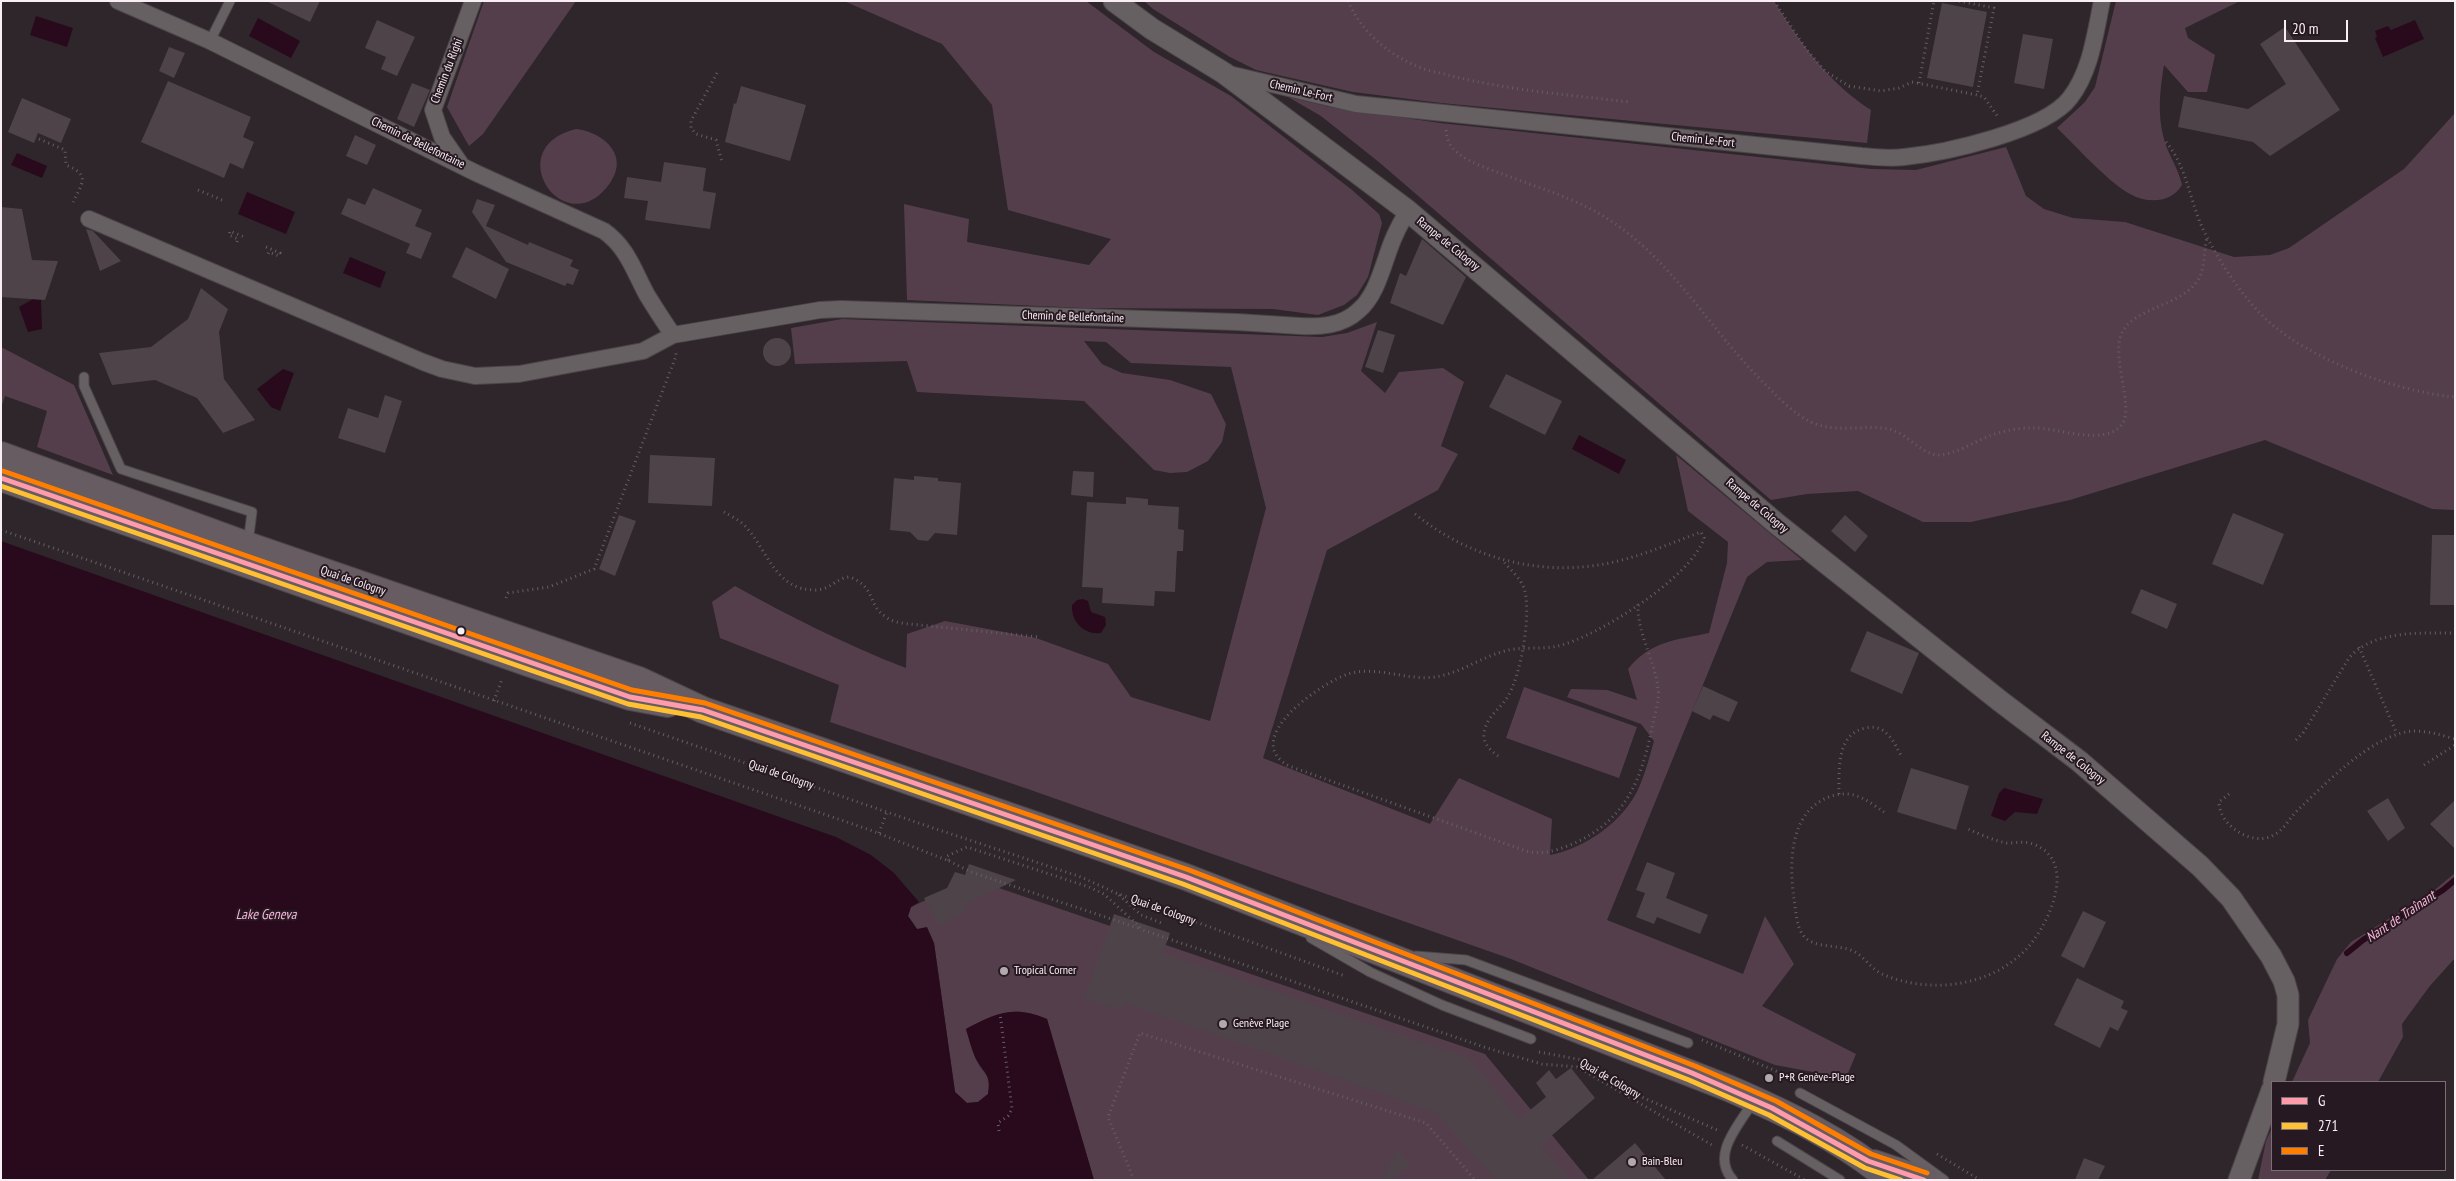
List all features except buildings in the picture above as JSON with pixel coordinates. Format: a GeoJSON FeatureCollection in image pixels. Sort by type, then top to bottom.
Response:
{"type":"FeatureCollection","features":[{"type":"Feature","properties":{"kind":"main road","name":"Quai de Cologny"},"geometry":{"type":"LineString","coordinates":[[1,455],[248,545],[554,661]]}},
{"type":"Feature","properties":{"kind":"main road","name":"Quai de Cologny"},"geometry":{"type":"LineString","coordinates":[[1,478],[554,661],[639,680],[703,710],[1186,877],[1679,1068],[1754,1100],[1868,1161],[1925,1180]]}},
{"type":"Feature","properties":{"kind":"main road","name":"Quai de Cologny"},"geometry":{"type":"LineString","coordinates":[[1868,1161],[1890,1180]]}},
{"type":"Feature","properties":{"kind":"street","name":"Chemin de Bellefontaine"},"geometry":{"type":"LineString","coordinates":[[118,1],[210,41],[461,165],[589,223],[613,237],[627,254],[647,293],[673,335]]}},
{"type":"Feature","properties":{"kind":"street","name":"Chemin du Righi"},"geometry":{"type":"LineString","coordinates":[[461,165],[442,137],[433,110],[474,1]]}},
{"type":"Feature","properties":{"kind":"street","name":"Rampe de Cologny"},"geometry":{"type":"LineString","coordinates":[[1114,1],[1152,29],[1224,73],[1408,210],[1777,524],[2080,761],[2200,866],[2231,898],[2271,956],[2284,981],[2288,995],[2288,1024],[2274,1081]]}},
{"type":"Feature","properties":{"kind":"street","name":"Chemin Le-Fort"},"geometry":{"type":"LineString","coordinates":[[1224,73],[1356,104],[1862,156],[1902,157],[1928,153],[2009,132],[2054,114],[2070,97],[2083,76],[2102,1]]}},
{"type":"Feature","properties":{"kind":"street","name":"Chemin de Bellefontaine"},"geometry":{"type":"LineString","coordinates":[[89,220],[423,362],[459,374],[490,377],[518,374],[643,351],[673,335],[820,310],[1237,322],[1300,326],[1328,325],[1346,320],[1363,307],[1408,210]]}},
{"type":"Feature","properties":{"kind":"street"},"geometry":{"type":"LineString","coordinates":[[2240,1180],[2271,1093]]}},
{"type":"Feature","properties":{"kind":"lane"},"geometry":{"type":"LineString","coordinates":[[210,41],[230,1]]}},
{"type":"Feature","properties":{"kind":"lane"},"geometry":{"type":"LineString","coordinates":[[84,377],[84,386],[121,469],[252,512],[248,545]]}},
{"type":"Feature","properties":{"kind":"lane"},"geometry":{"type":"LineString","coordinates":[[1250,902],[1370,972],[1442,1004],[1531,1039]]}},
{"type":"Feature","properties":{"kind":"lane"},"geometry":{"type":"LineString","coordinates":[[1382,953],[1466,960],[1688,1043]]}},
{"type":"Feature","properties":{"kind":"lane"},"geometry":{"type":"LineString","coordinates":[[1800,1093],[1896,1145],[1944,1180]]}},
{"type":"Feature","properties":{"kind":"lane"},"geometry":{"type":"LineString","coordinates":[[1733,1180],[1724,1166],[1724,1152],[1754,1100]]}},
{"type":"Feature","properties":{"kind":"lane"},"geometry":{"type":"LineString","coordinates":[[1777,1141],[1840,1180]]}},
{"type":"Feature","properties":{"kind":"path"},"geometry":{"type":"LineString","coordinates":[[1348,1],[1358,20],[1370,34],[1390,52],[1414,66],[1481,82],[1630,102]]}},
{"type":"Feature","properties":{"kind":"path"},"geometry":{"type":"LineString","coordinates":[[1774,1],[1807,50],[1838,81],[1858,90],[1872,92],[1891,90],[1912,82],[1984,97],[2009,132]]}},
{"type":"Feature","properties":{"kind":"path"},"geometry":{"type":"LineString","coordinates":[[1919,83],[1934,1]]}},
{"type":"Feature","properties":{"kind":"path"},"geometry":{"type":"LineString","coordinates":[[1959,1],[1994,8],[1977,95]]}},
{"type":"Feature","properties":{"kind":"path"},"geometry":{"type":"LineString","coordinates":[[717,74],[691,122],[690,128],[696,134],[716,140],[722,162]]}},
{"type":"Feature","properties":{"kind":"path"},"geometry":{"type":"LineString","coordinates":[[1445,112],[1448,140],[1460,155],[1492,170],[1587,207],[1615,223],[1644,246],[1671,274],[1739,357],[1790,408],[1811,422],[1823,426],[1888,429],[1902,434],[1931,454],[1946,454],[2013,429],[2037,428],[2092,435],[2108,433],[2117,428],[2124,422],[2125,411],[2118,350],[2121,334],[2134,321],[2194,286],[2201,275],[2207,237]]}},
{"type":"Feature","properties":{"kind":"path"},"geometry":{"type":"LineString","coordinates":[[39,140],[64,150],[66,165],[79,171],[82,176],[82,183],[74,202]]}},
{"type":"Feature","properties":{"kind":"path"},"geometry":{"type":"LineString","coordinates":[[2166,142],[2179,160],[2207,237],[2260,314],[2289,338],[2325,358],[2385,381],[2422,392],[2455,397]]}},
{"type":"Feature","properties":{"kind":"path"},"geometry":{"type":"LineString","coordinates":[[198,190],[222,200]]}},
{"type":"Feature","properties":{"kind":"path"},"geometry":{"type":"LineString","coordinates":[[237,242],[238,239],[229,235],[230,231],[244,237]]}},
{"type":"Feature","properties":{"kind":"path"},"geometry":{"type":"LineString","coordinates":[[266,247],[280,253],[279,256],[269,252],[267,256]]}},
{"type":"Feature","properties":{"kind":"path"},"geometry":{"type":"LineString","coordinates":[[506,598],[508,593],[549,587],[594,568],[676,356],[673,335]]}},
{"type":"Feature","properties":{"kind":"path"},"geometry":{"type":"LineString","coordinates":[[724,512],[745,526],[778,575],[800,588],[826,589],[842,578],[850,577],[868,588],[878,611],[889,620],[909,624],[1039,637]]}},
{"type":"Feature","properties":{"kind":"path"},"geometry":{"type":"LineString","coordinates":[[1415,514],[1451,539],[1474,550],[1503,560],[1552,569],[1591,566],[1641,554],[1701,532],[1704,538],[1702,546],[1689,562],[1661,588],[1604,627],[1578,640],[1549,648],[1498,653],[1461,670],[1436,677],[1426,678],[1375,671],[1347,675],[1327,685],[1300,705],[1282,722],[1274,735],[1273,749],[1278,759],[1289,766],[1526,851],[1543,853],[1567,846],[1595,832],[1626,804],[1646,755],[1659,690],[1640,625],[1638,604]]}},
{"type":"Feature","properties":{"kind":"path"},"geometry":{"type":"LineString","coordinates":[[1,530],[494,702],[879,833],[949,861],[971,872],[1487,1048],[1542,1064],[1577,1067],[1724,1152]]}},
{"type":"Feature","properties":{"kind":"path"},"geometry":{"type":"LineString","coordinates":[[1498,756],[1486,744],[1484,735],[1491,714],[1508,696],[1518,672],[1526,618],[1524,590],[1503,560]]}},
{"type":"Feature","properties":{"kind":"path"},"geometry":{"type":"LineString","coordinates":[[2296,740],[2303,733],[2349,658],[2360,647],[2381,639],[2426,633],[2455,633]]}},
{"type":"Feature","properties":{"kind":"path"},"geometry":{"type":"LineString","coordinates":[[2360,647],[2397,734]]}},
{"type":"Feature","properties":{"kind":"path"},"geometry":{"type":"LineString","coordinates":[[494,702],[502,678],[511,682]]}},
{"type":"Feature","properties":{"kind":"path","name":"Quai de Cologny"},"geometry":{"type":"LineString","coordinates":[[629,722],[1081,877],[1116,893],[1347,977]]}},
{"type":"Feature","properties":{"kind":"path"},"geometry":{"type":"LineString","coordinates":[[1839,794],[1839,763],[1848,738],[1855,731],[1873,727],[1884,731],[1893,740],[1902,757]]}},
{"type":"Feature","properties":{"kind":"path"},"geometry":{"type":"LineString","coordinates":[[2229,794],[2219,802],[2220,811],[2226,820],[2245,836],[2253,839],[2263,839],[2285,828],[2296,812],[2363,754],[2397,734],[2418,731],[2455,739]]}},
{"type":"Feature","properties":{"kind":"path"},"geometry":{"type":"LineString","coordinates":[[2424,765],[2455,745]]}},
{"type":"Feature","properties":{"kind":"path"},"geometry":{"type":"LineString","coordinates":[[1884,812],[1862,798],[1839,794],[1824,799],[1811,807],[1806,813],[1797,833],[1793,852],[1792,886],[1800,928],[1808,940],[1851,950],[1878,972],[1901,980],[1937,986],[1970,981],[1990,974],[2002,968],[2027,949],[2047,917],[2058,882],[2054,864],[2046,852],[2033,844],[2006,843],[1968,828]]}},
{"type":"Feature","properties":{"kind":"path"},"geometry":{"type":"LineString","coordinates":[[879,833],[887,812]]}},
{"type":"Feature","properties":{"kind":"path"},"geometry":{"type":"LineString","coordinates":[[949,861],[947,856],[967,847],[1089,888],[1104,894],[1143,930]]}},
{"type":"Feature","properties":{"kind":"path"},"geometry":{"type":"LineString","coordinates":[[1116,893],[1141,915],[1164,924]]}},
{"type":"Feature","properties":{"kind":"path"},"geometry":{"type":"LineString","coordinates":[[999,1131],[998,1122],[1008,1116],[1012,1109],[1000,1013]]}},
{"type":"Feature","properties":{"kind":"path"},"geometry":{"type":"LineString","coordinates":[[1134,1180],[1108,1117],[1140,1033],[1426,1123],[1475,1180]]}},
{"type":"Feature","properties":{"kind":"path"},"geometry":{"type":"LineString","coordinates":[[1697,1038],[1796,1080]]}},
{"type":"Feature","properties":{"kind":"path","name":"Quai de Cologny"},"geometry":{"type":"LineString","coordinates":[[1535,1051],[1582,1060],[1637,1095],[1716,1129],[1805,1180]]}},
{"type":"Feature","properties":{"kind":"path"},"geometry":{"type":"LineString","coordinates":[[1934,1152],[1980,1180]]}},
{"type":"Feature","properties":{"kind":"shaded area"},"geometry":{"type":"Polygon","coordinates":[[[484,1],[576,1],[483,134],[469,146],[447,107],[484,1]]]}},
{"type":"Feature","properties":{"kind":"shaded area"},"geometry":{"type":"Polygon","coordinates":[[[844,1],[1086,1],[1154,52],[1231,96],[1352,190],[1379,214],[1382,223],[1368,277],[1357,295],[1344,305],[1318,315],[1273,309],[1083,308],[907,300],[904,204],[969,219],[967,242],[1089,265],[1111,239],[1008,210],[992,105],[942,44],[844,1]]]}},
{"type":"Feature","properties":{"kind":"shaded area"},"geometry":{"type":"Polygon","coordinates":[[[1144,1],[1774,1],[1794,32],[1817,62],[1842,88],[1871,110],[1867,143],[1441,103],[1353,92],[1256,70],[1230,57],[1153,9],[1144,1]]]}},
{"type":"Feature","properties":{"kind":"shaded area"},"geometry":{"type":"Polygon","coordinates":[[[2116,1],[2240,1],[2185,28],[2188,38],[2215,55],[2207,92],[2188,92],[2164,65],[2161,84],[2160,120],[2166,145],[2182,185],[2172,195],[2159,200],[2137,197],[2121,188],[2102,173],[2057,128],[2085,102],[2095,87],[2116,1]]]}},
{"type":"Feature","properties":{"kind":"shaded area"},"geometry":{"type":"Polygon","coordinates":[[[1288,97],[1330,107],[1440,123],[1871,169],[1916,170],[2006,147],[2026,196],[2044,209],[2073,218],[2125,222],[2234,257],[2270,255],[2289,248],[2404,169],[2455,113],[2455,510],[2432,509],[2265,440],[2070,500],[1971,522],[1923,522],[1858,491],[1807,494],[1771,500],[1380,163],[1321,116],[1288,97]]]}},
{"type":"Feature","properties":{"kind":"shaded area"},"geometry":{"type":"Polygon","coordinates":[[[576,129],[586,131],[604,140],[615,154],[617,163],[610,183],[593,200],[575,204],[559,199],[547,187],[541,171],[542,154],[553,139],[576,129]]]}},
{"type":"Feature","properties":{"kind":"shaded area"},"geometry":{"type":"Polygon","coordinates":[[[842,319],[1322,337],[1347,333],[1377,322],[1361,371],[1385,393],[1399,372],[1443,368],[1464,382],[1441,446],[1458,454],[1438,490],[1327,550],[1263,758],[1430,824],[1459,778],[1552,819],[1550,855],[1591,839],[1615,821],[1634,798],[1646,769],[1654,741],[1641,724],[1567,697],[1571,689],[1607,690],[1637,700],[1628,669],[1636,660],[1664,643],[1709,633],[1727,563],[1728,542],[1688,511],[1676,455],[1802,560],[1767,562],[1747,577],[1607,920],[1743,974],[1765,916],[1794,964],[1762,1006],[1856,1054],[1846,1078],[1775,1065],[1511,959],[1025,788],[830,722],[839,685],[720,638],[712,602],[735,586],[819,630],[906,668],[907,634],[945,621],[1036,638],[1108,664],[1131,697],[1210,721],[1266,508],[1231,367],[1131,363],[1106,342],[1084,341],[1102,364],[1122,373],[1170,380],[1211,394],[1226,424],[1222,442],[1208,461],[1187,472],[1170,473],[1154,470],[1084,401],[917,392],[907,361],[795,364],[791,328],[842,319]]]}},
{"type":"Feature","properties":{"kind":"shaded area"},"geometry":{"type":"Polygon","coordinates":[[[1,347],[74,385],[113,475],[37,447],[47,411],[5,396],[1,408],[1,347]]]}},
{"type":"Feature","properties":{"kind":"shaded area"},"geometry":{"type":"Polygon","coordinates":[[[1524,687],[1637,727],[1619,778],[1506,738],[1524,687]]]}},
{"type":"Feature","properties":{"kind":"shaded area","name":"Genève Plage"},"geometry":{"type":"Polygon","coordinates":[[[955,873],[1485,1054],[1589,1180],[1094,1180],[1047,1019],[1025,1012],[1005,1013],[996,1015],[966,1029],[975,1057],[989,1082],[988,1094],[978,1102],[967,1103],[955,1092],[934,943],[917,929],[908,916],[911,907],[948,890],[955,873]]]}},
{"type":"Feature","properties":{"kind":"shaded area"},"geometry":{"type":"Polygon","coordinates":[[[2455,873],[2455,958],[2429,987],[2402,1024],[2403,1037],[2379,1081],[2292,1081],[2310,1043],[2308,1020],[2337,959],[2351,942],[2431,893],[2455,873]]]}},
{"type":"Feature","properties":{"kind":"shaded area"},"geometry":{"type":"Polygon","coordinates":[[[2271,1130],[2271,1171],[2330,1171],[2325,1180],[2258,1180],[2266,1141],[2271,1130]]]}},
{"type":"Feature","properties":{"kind":"water"},"geometry":{"type":"Polygon","coordinates":[[[36,16],[73,28],[67,47],[30,35],[36,16]]]}},
{"type":"Feature","properties":{"kind":"water"},"geometry":{"type":"Polygon","coordinates":[[[258,18],[300,41],[291,58],[249,36],[258,18]]]}},
{"type":"Feature","properties":{"kind":"water"},"geometry":{"type":"Polygon","coordinates":[[[2415,20],[2424,39],[2383,57],[2375,38],[2377,37],[2375,31],[2388,26],[2391,30],[2415,20]]]}},
{"type":"Feature","properties":{"kind":"water"},"geometry":{"type":"Polygon","coordinates":[[[17,153],[47,166],[42,178],[11,165],[17,153]]]}},
{"type":"Feature","properties":{"kind":"water"},"geometry":{"type":"Polygon","coordinates":[[[247,192],[295,212],[286,234],[238,214],[247,192]]]}},
{"type":"Feature","properties":{"kind":"water"},"geometry":{"type":"Polygon","coordinates":[[[350,257],[386,272],[380,288],[343,273],[350,257]]]}},
{"type":"Feature","properties":{"kind":"water"},"geometry":{"type":"Polygon","coordinates":[[[33,299],[41,300],[42,329],[28,332],[19,307],[33,299]]]}},
{"type":"Feature","properties":{"kind":"water"},"geometry":{"type":"Polygon","coordinates":[[[283,369],[294,373],[280,411],[271,407],[257,389],[283,369]]]}},
{"type":"Feature","properties":{"kind":"water"},"geometry":{"type":"Polygon","coordinates":[[[1579,435],[1626,460],[1619,474],[1572,449],[1579,435]]]}},
{"type":"Feature","properties":{"kind":"water","name":"Lake Geneva"},"geometry":{"type":"Polygon","coordinates":[[[1,541],[836,837],[871,855],[894,873],[919,902],[911,907],[908,916],[917,929],[927,927],[934,943],[955,1092],[967,1103],[978,1102],[988,1094],[988,1077],[975,1057],[966,1029],[996,1015],[1005,1013],[1025,1012],[1047,1019],[1094,1180],[1,1180],[1,541]]]}},
{"type":"Feature","properties":{"kind":"water"},"geometry":{"type":"Polygon","coordinates":[[[1083,599],[1088,601],[1091,612],[1105,617],[1106,625],[1101,633],[1084,630],[1076,622],[1072,605],[1077,600],[1083,599]]]}},
{"type":"Feature","properties":{"kind":"water"},"geometry":{"type":"Polygon","coordinates":[[[2004,788],[2043,799],[2037,814],[2015,812],[2005,821],[1991,816],[1999,793],[2004,788]]]}},
{"type":"Feature","properties":{"kind":"waterway","name":"Nant de Traînant"},"geometry":{"type":"LineString","coordinates":[[2347,953],[2363,940],[2443,890],[2455,880]]}},
{"type":"Feature","properties":{"kind":"transit line","name":"E"},"geometry":{"type":"LineString","coordinates":[[3,471],[632,690],[705,703],[1189,870],[1695,1066],[1776,1101],[1871,1154],[1927,1173]]}},
{"type":"Feature","properties":{"kind":"transit line","name":"G"},"geometry":{"type":"LineString","coordinates":[[1,478],[630,697],[703,710],[1186,877],[1692,1073],[1772,1108],[1868,1161],[1924,1180]]}},
{"type":"Feature","properties":{"kind":"transit line","name":"271"},"geometry":{"type":"LineString","coordinates":[[1,486],[628,704],[701,717],[1183,884],[1689,1080],[1769,1115],[1865,1168],[1901,1180]]}},
{"type":"Feature","properties":{"kind":"place","name":"Tropical Corner"},"geometry":{"type":"Point","coordinates":[1004,971]}},
{"type":"Feature","properties":{"kind":"place","name":"Genève Plage"},"geometry":{"type":"Point","coordinates":[1223,1024]}},
{"type":"Feature","properties":{"kind":"place","name":"P+R Genève-Plage"},"geometry":{"type":"Point","coordinates":[1769,1078]}},
{"type":"Feature","properties":{"kind":"place","name":"Bain-Bleu"},"geometry":{"type":"Point","coordinates":[1632,1162]}}]}
